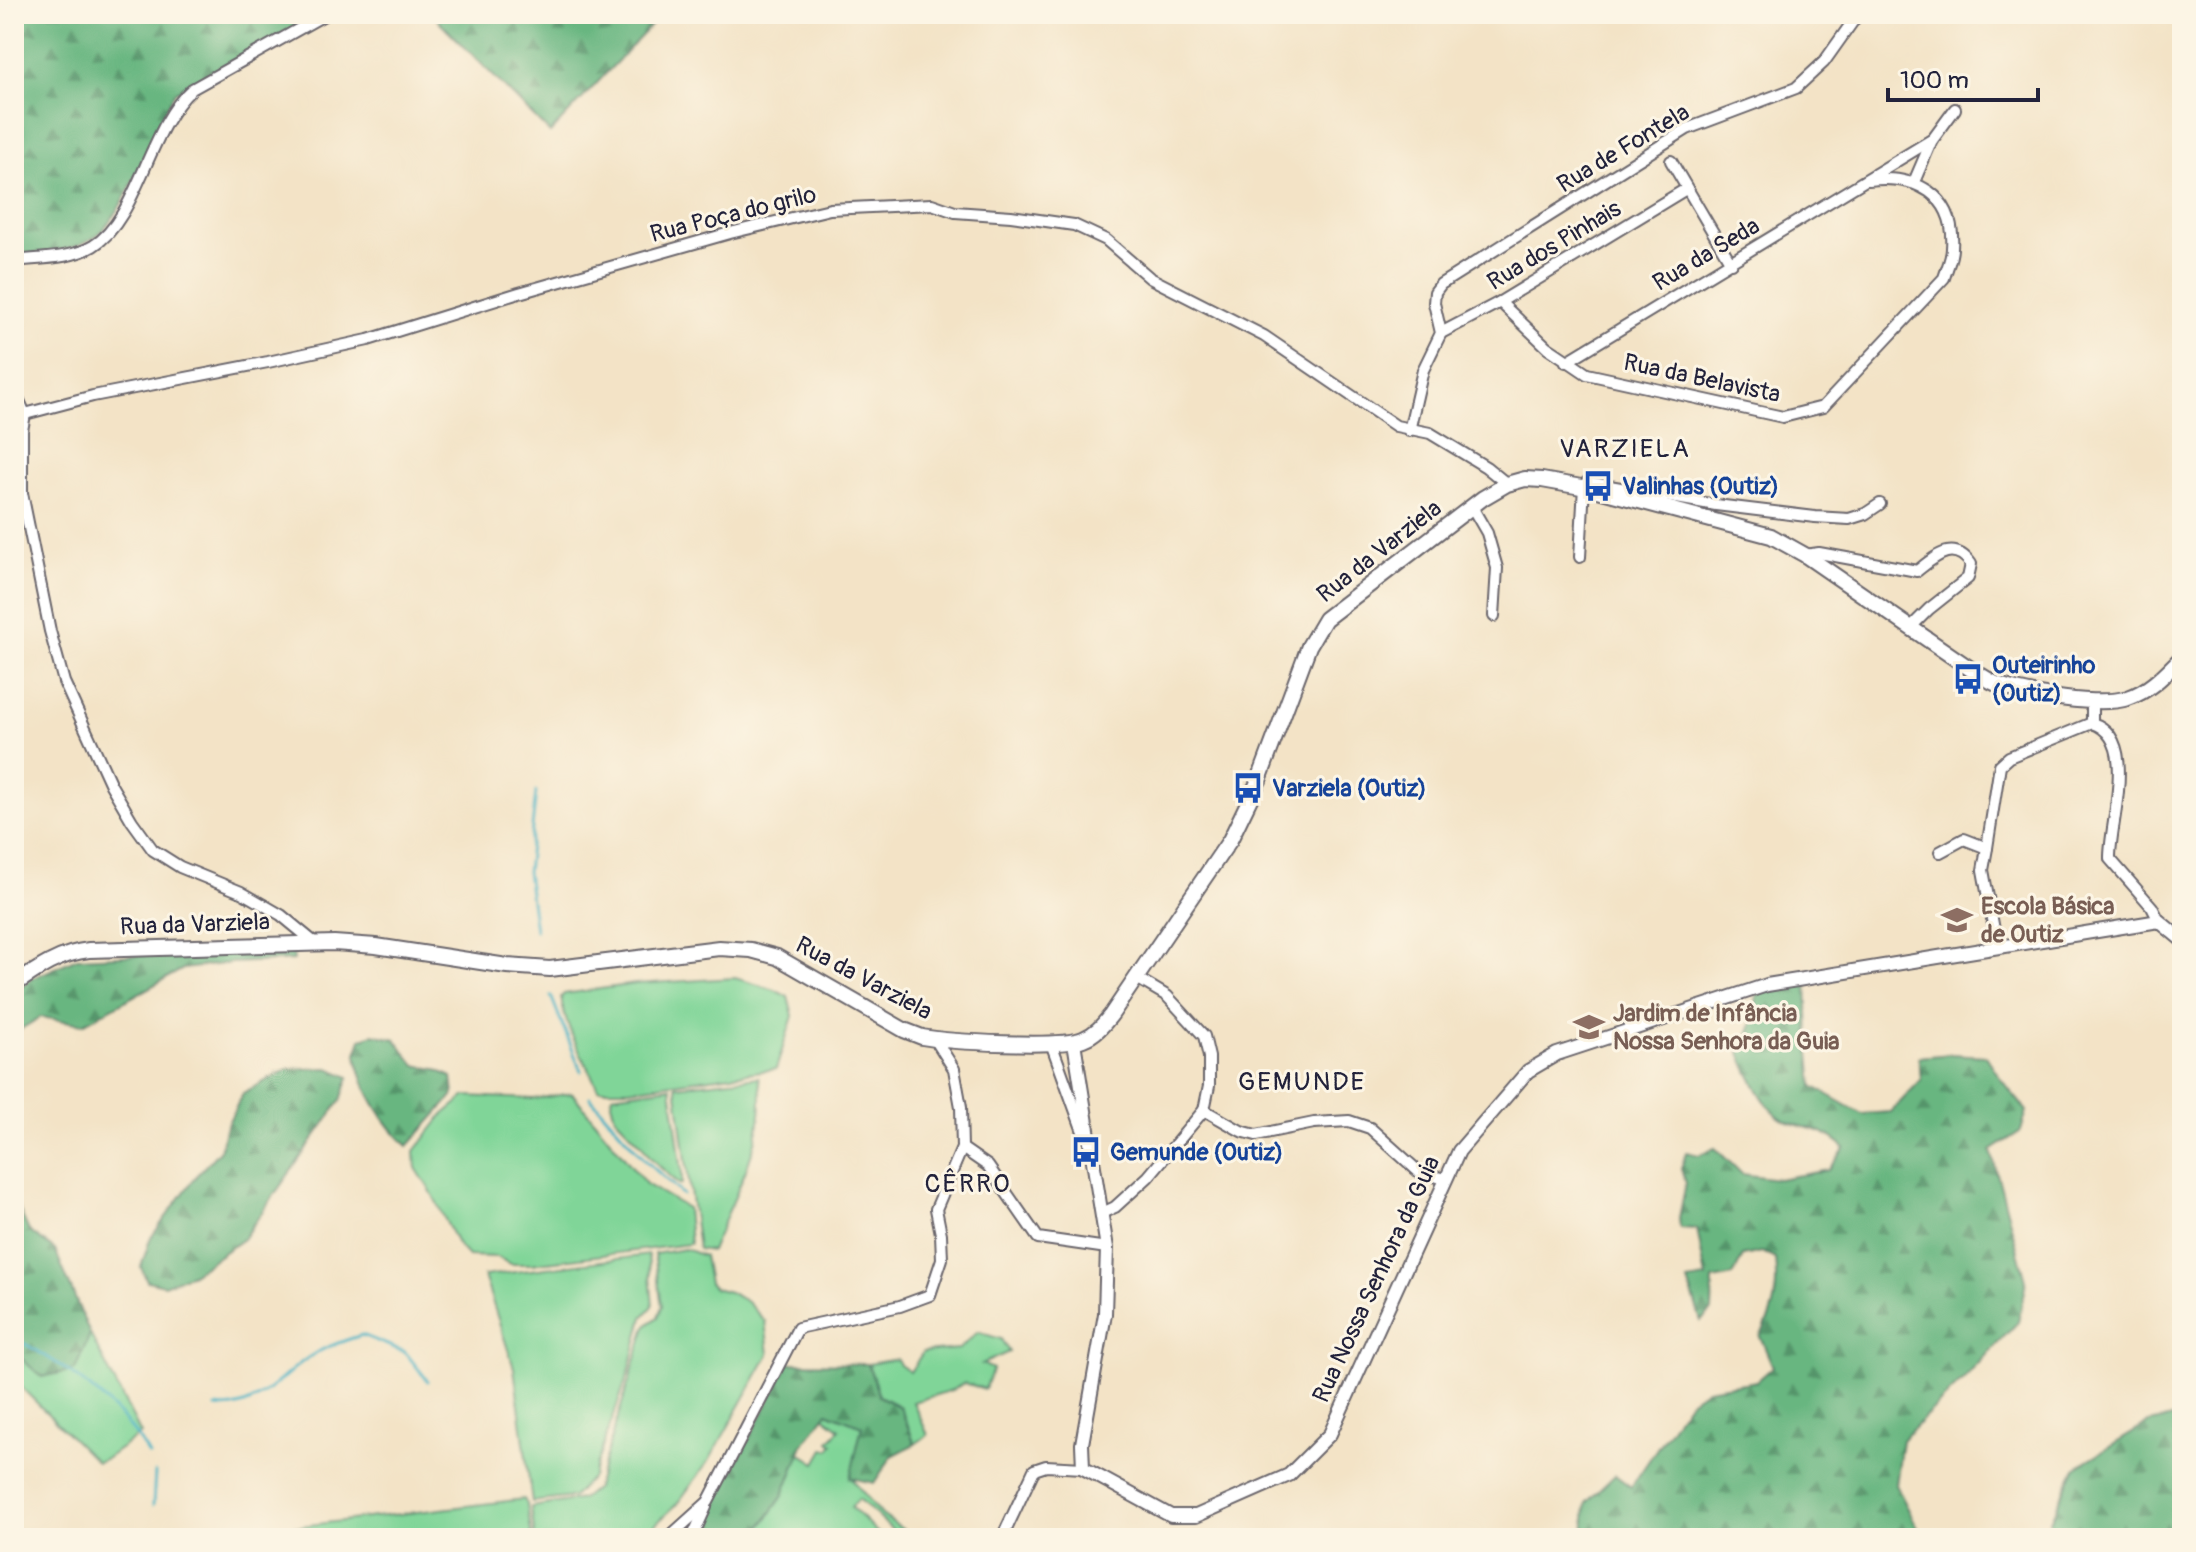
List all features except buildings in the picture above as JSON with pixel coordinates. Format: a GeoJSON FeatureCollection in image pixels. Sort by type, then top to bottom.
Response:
{"type":"FeatureCollection","features":[{"type":"Feature","properties":{"kind":"main road","name":"Rua da Varziela"},"geometry":{"type":"LineString","coordinates":[[14,985],[73,952],[315,943],[376,946],[507,966],[550,969],[719,948],[751,950],[777,957],[904,1030],[935,1039],[1074,1042],[1097,1032],[1230,840],[1245,813],[1315,632],[1341,605],[1472,507],[1507,484],[1525,479],[1584,486],[1771,536],[1805,555],[1953,658],[1995,684],[2017,690],[2092,702],[2130,698],[2149,688],[2182,657]]}},
{"type":"Feature","properties":{"kind":"street"},"geometry":{"type":"LineString","coordinates":[[14,261],[57,257],[92,247],[103,238],[126,206],[158,136],[181,99],[192,89],[326,14]]}},
{"type":"Feature","properties":{"kind":"street","name":"Rua de Fontela"},"geometry":{"type":"LineString","coordinates":[[1441,333],[1434,303],[1435,292],[1441,284],[1687,129],[1796,88],[1824,62],[1858,14]]}},
{"type":"Feature","properties":{"kind":"street","name":"Rua da Seda"},"geometry":{"type":"LineString","coordinates":[[1914,182],[1933,139],[1955,109]]}},
{"type":"Feature","properties":{"kind":"street","name":"Rua da Seda"},"geometry":{"type":"LineString","coordinates":[[1566,362],[1933,139]]}},
{"type":"Feature","properties":{"kind":"street"},"geometry":{"type":"LineString","coordinates":[[1671,161],[1731,263]]}},
{"type":"Feature","properties":{"kind":"street"},"geometry":{"type":"LineString","coordinates":[[1868,180],[1884,178],[1914,182]]}},
{"type":"Feature","properties":{"kind":"street","name":"Rua da Belavista"},"geometry":{"type":"LineString","coordinates":[[1500,302],[1566,362],[1587,374],[1783,417],[1823,407],[1944,278],[1952,251],[1952,231],[1945,210],[1934,195],[1914,182]]}},
{"type":"Feature","properties":{"kind":"street","name":"Rua dos Pinhais"},"geometry":{"type":"LineString","coordinates":[[1441,333],[1500,302],[1686,189]]}},
{"type":"Feature","properties":{"kind":"street","name":"Rua Poça do grilo"},"geometry":{"type":"LineString","coordinates":[[25,414],[93,396],[368,340],[519,293],[830,209],[932,204],[955,212],[1074,225],[1106,240],[1150,278],[1264,336],[1396,426],[1409,431]]}},
{"type":"Feature","properties":{"kind":"street"},"geometry":{"type":"LineString","coordinates":[[1441,333],[1423,370],[1409,431],[1430,433],[1486,467],[1507,484]]}},
{"type":"Feature","properties":{"kind":"street"},"geometry":{"type":"LineString","coordinates":[[14,389],[25,414],[22,493],[50,631],[64,682],[111,785],[153,850],[180,867],[241,892],[281,915],[315,943]]}},
{"type":"Feature","properties":{"kind":"street"},"geometry":{"type":"LineString","coordinates":[[1580,557],[1584,486],[1587,482],[1716,505],[1838,519],[1865,514],[1880,504]]}},
{"type":"Feature","properties":{"kind":"street"},"geometry":{"type":"LineString","coordinates":[[1472,507],[1487,533],[1497,568],[1494,616]]}},
{"type":"Feature","properties":{"kind":"street"},"geometry":{"type":"LineString","coordinates":[[1805,555],[1809,552],[1819,553],[1917,571],[1939,554],[1950,550],[1958,552],[1971,564],[1968,578],[1911,627]]}},
{"type":"Feature","properties":{"kind":"street"},"geometry":{"type":"LineString","coordinates":[[2092,702],[2092,723]]}},
{"type":"Feature","properties":{"kind":"street"},"geometry":{"type":"LineString","coordinates":[[1997,946],[1983,870],[2000,765],[2009,757],[2092,723],[2103,727],[2114,742],[2121,777],[2110,859],[2152,907],[2159,921],[2182,940]]}},
{"type":"Feature","properties":{"kind":"street"},"geometry":{"type":"LineString","coordinates":[[1940,852],[1964,839],[1987,848]]}},
{"type":"Feature","properties":{"kind":"street","name":"Rua Nossa Senhora da Guia"},"geometry":{"type":"LineString","coordinates":[[1083,1468],[1171,1516],[1196,1516],[1289,1475],[1330,1434],[1459,1151],[1528,1071],[1557,1054],[1767,985],[2159,921]]}},
{"type":"Feature","properties":{"kind":"street"},"geometry":{"type":"LineString","coordinates":[[1102,1213],[1115,1207],[1148,1177],[1204,1110],[1209,1086],[1209,1057],[1204,1036],[1167,996],[1135,977]]}},
{"type":"Feature","properties":{"kind":"street"},"geometry":{"type":"LineString","coordinates":[[692,1538],[798,1328],[900,1306],[930,1295],[942,1259],[936,1209],[962,1148],[961,1107],[954,1069],[935,1039]]}},
{"type":"Feature","properties":{"kind":"street"},"geometry":{"type":"LineString","coordinates":[[1002,1538],[1034,1470],[1046,1466],[1083,1468],[1082,1444],[1105,1314],[1107,1248],[1074,1042]]}},
{"type":"Feature","properties":{"kind":"street"},"geometry":{"type":"LineString","coordinates":[[1051,1043],[1087,1141],[1092,1143]]}},
{"type":"Feature","properties":{"kind":"street"},"geometry":{"type":"LineString","coordinates":[[1204,1110],[1241,1131],[1256,1135],[1314,1123],[1349,1121],[1370,1128],[1419,1172],[1445,1179]]}},
{"type":"Feature","properties":{"kind":"street"},"geometry":{"type":"LineString","coordinates":[[962,1148],[988,1166],[1038,1238],[1107,1248]]}},
{"type":"Feature","properties":{"kind":"street"},"geometry":{"type":"LineString","coordinates":[[668,1538],[708,1502]]}},
{"type":"Feature","properties":{"kind":"green space"},"geometry":{"type":"Polygon","coordinates":[[[14,14],[321,14],[175,92],[128,192],[105,227],[93,238],[65,249],[14,256],[14,14]]]}},
{"type":"Feature","properties":{"kind":"green space"},"geometry":{"type":"Polygon","coordinates":[[[432,14],[662,14],[550,133],[432,14]]]}},
{"type":"Feature","properties":{"kind":"green space"},"geometry":{"type":"Polygon","coordinates":[[[293,948],[294,960],[183,969],[83,1024],[41,1017],[21,1029],[14,1039],[14,992],[35,977],[77,958],[293,948]]]}},
{"type":"Feature","properties":{"kind":"green space"},"geometry":{"type":"Polygon","coordinates":[[[735,978],[788,997],[793,1016],[776,1069],[629,1089],[598,1089],[567,1021],[561,997],[564,994],[636,984],[735,978]]]}},
{"type":"Feature","properties":{"kind":"green space"},"geometry":{"type":"Polygon","coordinates":[[[1807,981],[1813,1086],[1862,1114],[1891,1112],[1921,1080],[1919,1057],[1951,1054],[1986,1056],[2027,1111],[2021,1131],[1991,1151],[2026,1281],[2018,1322],[1902,1440],[1896,1485],[1923,1538],[1584,1538],[1586,1503],[1615,1475],[1631,1487],[1688,1402],[1707,1389],[1757,1381],[1773,1367],[1760,1336],[1775,1299],[1775,1259],[1762,1252],[1743,1256],[1733,1276],[1713,1280],[1712,1311],[1701,1321],[1688,1281],[1706,1278],[1697,1229],[1680,1228],[1686,1183],[1681,1169],[1686,1152],[1699,1155],[1715,1148],[1742,1174],[1778,1179],[1829,1170],[1845,1148],[1822,1132],[1793,1124],[1777,1115],[1758,1090],[1740,1053],[1754,1020],[1757,994],[1807,981]]]}},
{"type":"Feature","properties":{"kind":"green space"},"geometry":{"type":"Polygon","coordinates":[[[373,1034],[395,1039],[415,1065],[452,1077],[454,1095],[408,1146],[376,1106],[360,1070],[357,1056],[361,1039],[373,1034]]]}},
{"type":"Feature","properties":{"kind":"green space"},"geometry":{"type":"Polygon","coordinates":[[[329,1068],[349,1077],[341,1100],[243,1239],[192,1274],[164,1285],[147,1281],[141,1267],[150,1239],[196,1176],[220,1150],[225,1129],[243,1093],[288,1069],[329,1068]]]}},
{"type":"Feature","properties":{"kind":"green space"},"geometry":{"type":"Polygon","coordinates":[[[759,1077],[759,1122],[747,1166],[711,1251],[698,1249],[676,1086],[759,1077]]]}},
{"type":"Feature","properties":{"kind":"green space"},"geometry":{"type":"Polygon","coordinates":[[[671,1087],[682,1184],[678,1184],[650,1157],[615,1117],[611,1102],[612,1095],[671,1087]]]}},
{"type":"Feature","properties":{"kind":"green space"},"geometry":{"type":"Polygon","coordinates":[[[572,1093],[646,1184],[687,1208],[690,1244],[531,1264],[510,1264],[497,1257],[468,1256],[457,1244],[416,1168],[415,1151],[442,1116],[466,1096],[534,1099],[572,1093]]]}},
{"type":"Feature","properties":{"kind":"green space"},"geometry":{"type":"Polygon","coordinates":[[[14,1207],[18,1207],[29,1231],[55,1250],[90,1334],[75,1370],[42,1377],[14,1352],[14,1207]]]}},
{"type":"Feature","properties":{"kind":"green space"},"geometry":{"type":"Polygon","coordinates":[[[685,1249],[704,1256],[709,1283],[714,1288],[746,1301],[765,1321],[769,1354],[709,1461],[677,1504],[641,1538],[535,1538],[531,1507],[582,1499],[596,1488],[646,1326],[658,1317],[662,1306],[654,1254],[685,1249]]]}},
{"type":"Feature","properties":{"kind":"green space"},"geometry":{"type":"Polygon","coordinates":[[[648,1255],[653,1306],[643,1317],[629,1372],[592,1477],[573,1497],[532,1502],[514,1368],[484,1276],[648,1255]]]}},
{"type":"Feature","properties":{"kind":"green space"},"geometry":{"type":"Polygon","coordinates":[[[978,1332],[1001,1339],[1009,1352],[982,1364],[993,1369],[985,1389],[964,1383],[913,1402],[928,1435],[915,1444],[900,1407],[879,1396],[868,1364],[897,1359],[910,1372],[923,1352],[959,1349],[978,1332]]]}},
{"type":"Feature","properties":{"kind":"green space"},"geometry":{"type":"Polygon","coordinates":[[[90,1334],[141,1434],[107,1458],[96,1462],[14,1380],[14,1352],[42,1377],[74,1370],[90,1334]]]}},
{"type":"Feature","properties":{"kind":"green space"},"geometry":{"type":"Polygon","coordinates":[[[789,1363],[868,1364],[879,1396],[900,1407],[915,1444],[892,1456],[874,1483],[850,1478],[862,1426],[827,1412],[803,1445],[782,1497],[753,1538],[701,1538],[716,1502],[789,1363]]]}},
{"type":"Feature","properties":{"kind":"green space"},"geometry":{"type":"Polygon","coordinates":[[[827,1412],[862,1426],[851,1478],[882,1515],[915,1538],[901,1538],[859,1499],[851,1507],[883,1538],[753,1538],[782,1497],[800,1453],[816,1463],[824,1449],[829,1450],[833,1444],[829,1441],[840,1429],[823,1416],[827,1412]]]}},
{"type":"Feature","properties":{"kind":"green space"},"geometry":{"type":"Polygon","coordinates":[[[2182,1416],[2182,1538],[2049,1538],[2050,1521],[2075,1468],[2149,1423],[2182,1416]]]}},
{"type":"Feature","properties":{"kind":"green space"},"geometry":{"type":"Polygon","coordinates":[[[524,1499],[532,1538],[201,1538],[524,1499]]]}},
{"type":"Feature","properties":{"kind":"waterway"},"geometry":{"type":"LineString","coordinates":[[535,930],[527,872],[536,792]]}},
{"type":"Feature","properties":{"kind":"waterway"},"geometry":{"type":"LineString","coordinates":[[551,996],[581,1071]]}},
{"type":"Feature","properties":{"kind":"waterway"},"geometry":{"type":"LineString","coordinates":[[590,1097],[646,1161],[683,1195]]}},
{"type":"Feature","properties":{"kind":"waterway"},"geometry":{"type":"LineString","coordinates":[[216,1407],[231,1407],[257,1398],[314,1354],[362,1335],[405,1352],[428,1381]]}},
{"type":"Feature","properties":{"kind":"waterway"},"geometry":{"type":"LineString","coordinates":[[14,1338],[53,1360],[90,1388],[123,1419],[149,1455]]}},
{"type":"Feature","properties":{"kind":"waterway"},"geometry":{"type":"LineString","coordinates":[[153,1505],[155,1473]]}},
{"type":"Feature","properties":{"kind":"place","name":"Valinhas (Outiz)"},"geometry":{"type":"Point","coordinates":[1598,486]}},
{"type":"Feature","properties":{"kind":"place","name":"Outeirinho (Outiz)"},"geometry":{"type":"Point","coordinates":[1968,679]}},
{"type":"Feature","properties":{"kind":"place","name":"Varziela (Outiz)"},"geometry":{"type":"Point","coordinates":[1248,788]}},
{"type":"Feature","properties":{"kind":"place","name":"Escola Básica de Outiz"},"geometry":{"type":"Point","coordinates":[1957,920]}},
{"type":"Feature","properties":{"kind":"place","name":"Jardim de Infância Nossa Senhora da Guia"},"geometry":{"type":"Point","coordinates":[1589,1027]}},
{"type":"Feature","properties":{"kind":"place","name":"Gemunde (Outiz)"},"geometry":{"type":"Point","coordinates":[1086,1152]}},
{"type":"Feature","properties":{"kind":"district","name":"VARZIELA"},"geometry":{"type":"Point","coordinates":[1625,448]}},
{"type":"Feature","properties":{"kind":"district","name":"GEMUNDE"},"geometry":{"type":"Point","coordinates":[1302,1081]}},
{"type":"Feature","properties":{"kind":"district","name":"CÊRRO"},"geometry":{"type":"Point","coordinates":[968,1183]}}]}
